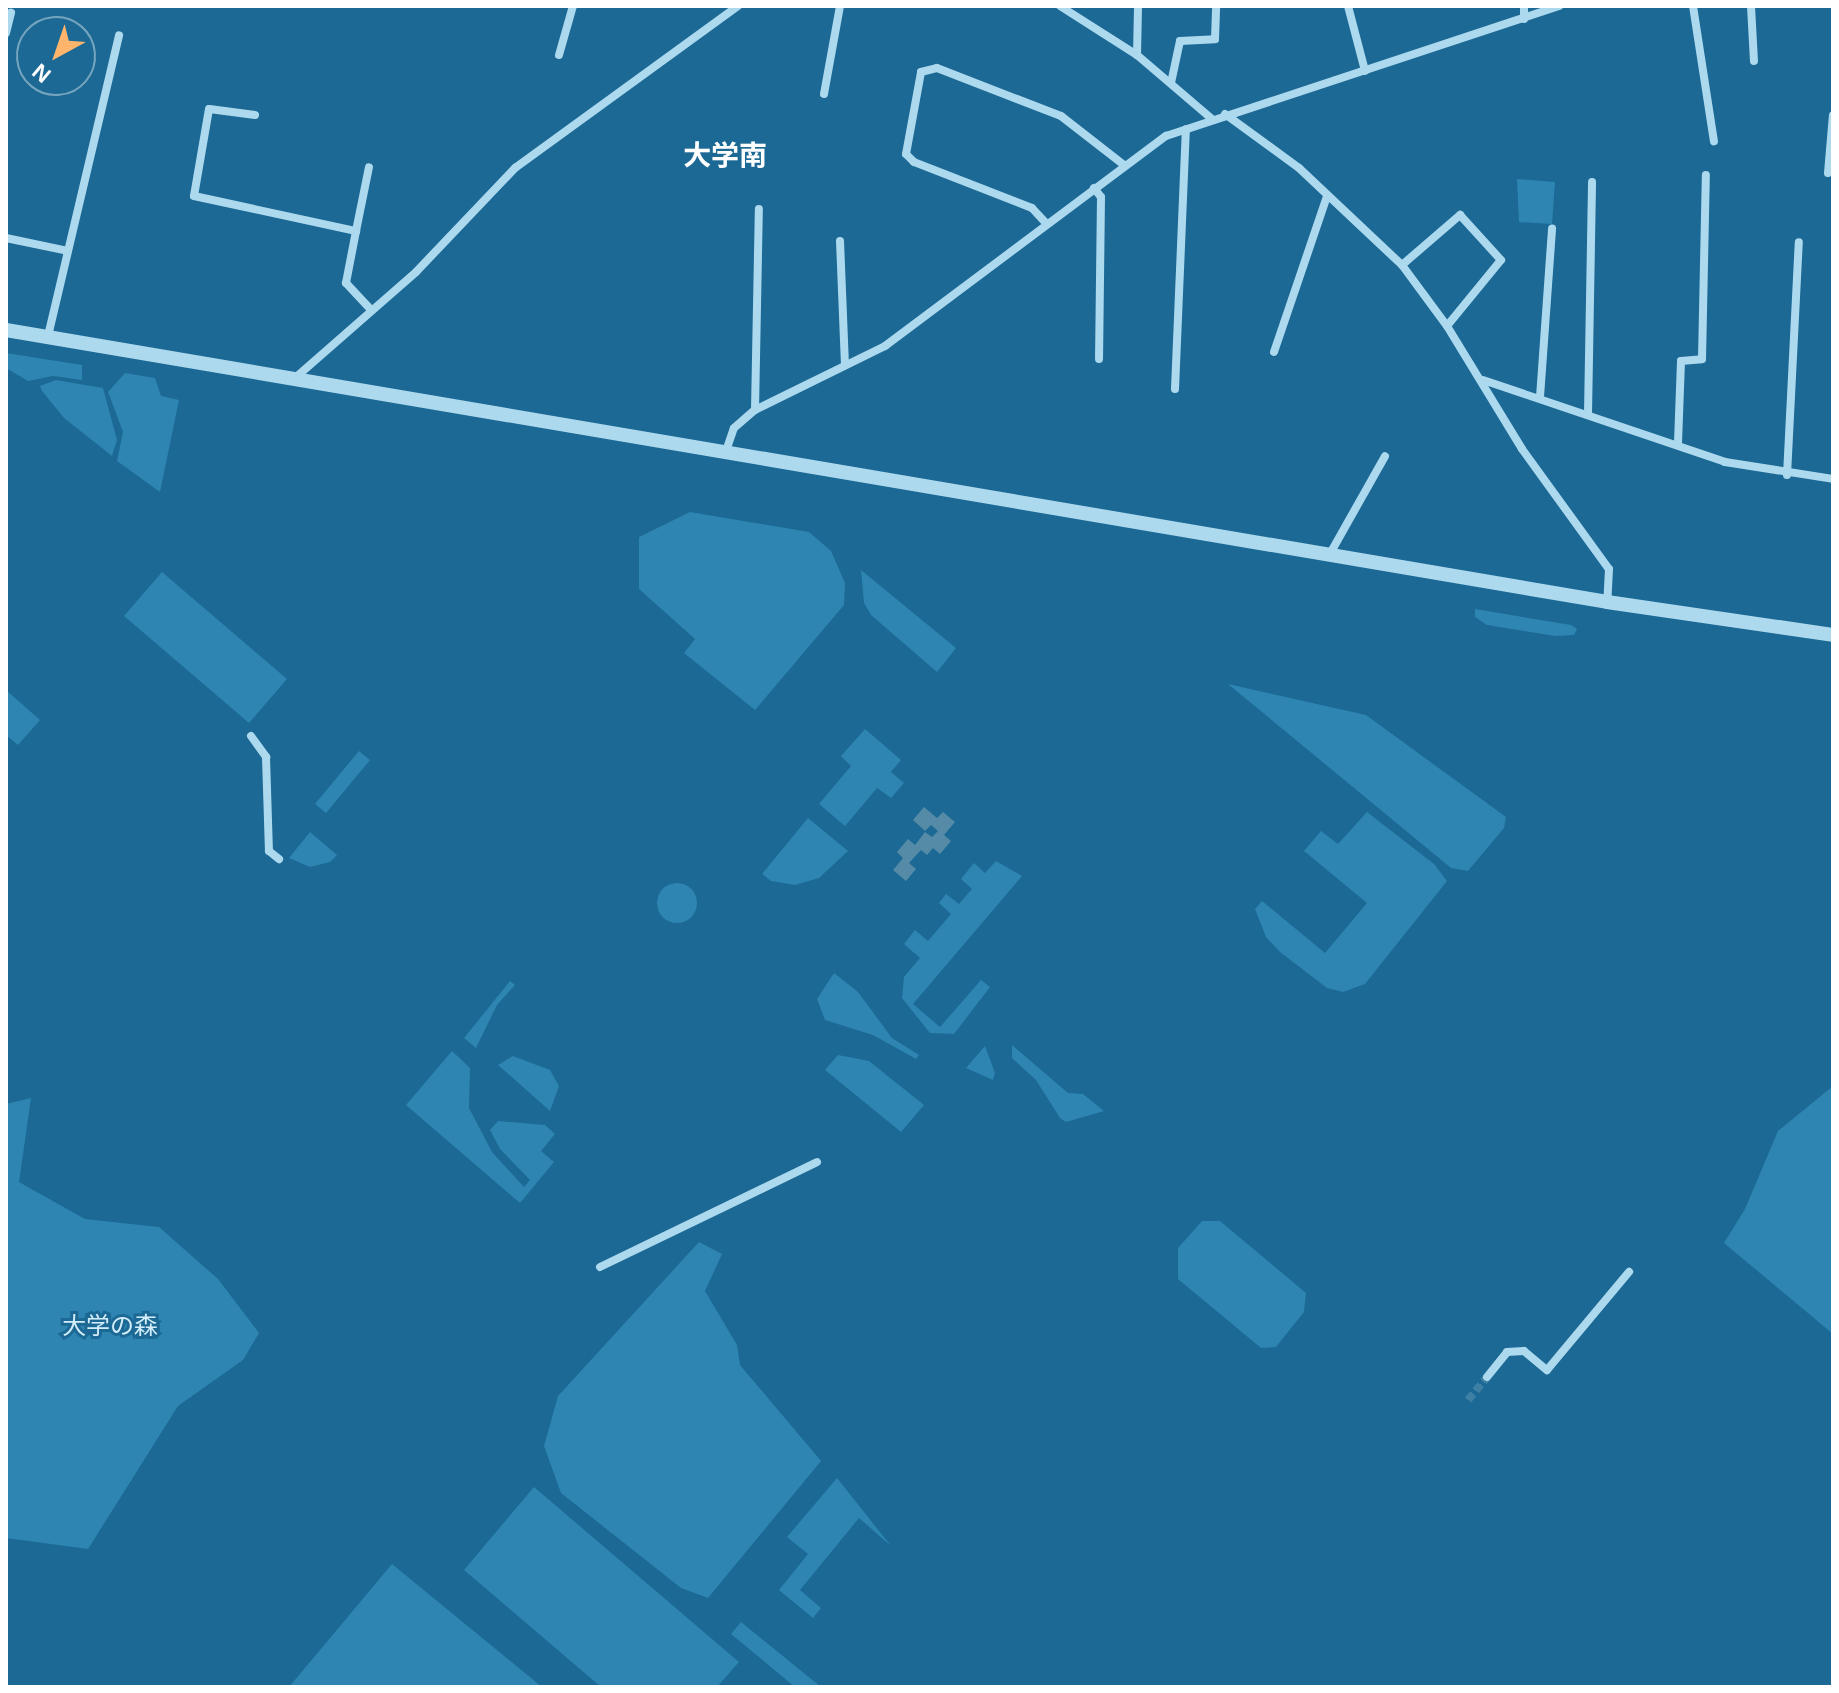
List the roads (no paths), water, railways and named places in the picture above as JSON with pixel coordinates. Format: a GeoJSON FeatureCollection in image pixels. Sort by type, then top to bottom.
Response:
{"type":"FeatureCollection","features":[{"type":"Feature","properties":{"kind":"street"},"geometry":{"type":"LineString","coordinates":[[559,55],[573,6]]}},
{"type":"Feature","properties":{"kind":"street"},"geometry":{"type":"LineString","coordinates":[[294,378],[371,310],[515,168],[738,6]]}},
{"type":"Feature","properties":{"kind":"street"},"geometry":{"type":"LineString","coordinates":[[824,94],[840,6]]}},
{"type":"Feature","properties":{"kind":"street"},"geometry":{"type":"LineString","coordinates":[[1060,6],[1137,55],[1212,119]]}},
{"type":"Feature","properties":{"kind":"street"},"geometry":{"type":"LineString","coordinates":[[1137,55],[1138,6]]}},
{"type":"Feature","properties":{"kind":"street"},"geometry":{"type":"LineString","coordinates":[[1171,83],[1180,41],[1215,39],[1216,6]]}},
{"type":"Feature","properties":{"kind":"street"},"geometry":{"type":"LineString","coordinates":[[1348,6],[1365,71]]}},
{"type":"Feature","properties":{"kind":"street"},"geometry":{"type":"LineString","coordinates":[[1524,6],[1524,19]]}},
{"type":"Feature","properties":{"kind":"street"},"geometry":{"type":"LineString","coordinates":[[726,451],[734,428],[755,410],[885,346],[1045,222],[1166,136],[1559,6]]}},
{"type":"Feature","properties":{"kind":"street"},"geometry":{"type":"LineString","coordinates":[[1693,6],[1714,141]]}},
{"type":"Feature","properties":{"kind":"street"},"geometry":{"type":"LineString","coordinates":[[1751,6],[1754,61]]}},
{"type":"Feature","properties":{"kind":"street"},"geometry":{"type":"LineString","coordinates":[[6,33],[11,13]]}},
{"type":"Feature","properties":{"kind":"street"},"geometry":{"type":"LineString","coordinates":[[48,336],[119,35]]}},
{"type":"Feature","properties":{"kind":"street"},"geometry":{"type":"LineString","coordinates":[[1045,222],[1032,208],[914,162],[906,154],[921,72],[937,68],[1061,116],[1124,165]]}},
{"type":"Feature","properties":{"kind":"street"},"geometry":{"type":"LineString","coordinates":[[255,115],[209,109],[194,196],[356,231]]}},
{"type":"Feature","properties":{"kind":"street"},"geometry":{"type":"LineString","coordinates":[[1225,114],[1327,196],[1402,265],[1483,380],[1522,449],[1609,569],[1607,602]]}},
{"type":"Feature","properties":{"kind":"street"},"geometry":{"type":"LineString","coordinates":[[1828,173],[1833,115]]}},
{"type":"Feature","properties":{"kind":"street"},"geometry":{"type":"LineString","coordinates":[[1175,389],[1186,129]]}},
{"type":"Feature","properties":{"kind":"street"},"geometry":{"type":"LineString","coordinates":[[369,167],[346,283],[371,310]]}},
{"type":"Feature","properties":{"kind":"street"},"geometry":{"type":"LineString","coordinates":[[1678,443],[1681,361],[1702,359],[1706,175]]}},
{"type":"Feature","properties":{"kind":"street"},"geometry":{"type":"LineString","coordinates":[[1588,414],[1592,182]]}},
{"type":"Feature","properties":{"kind":"street"},"geometry":{"type":"LineString","coordinates":[[1094,188],[1101,197],[1099,359]]}},
{"type":"Feature","properties":{"kind":"street"},"geometry":{"type":"LineString","coordinates":[[1274,352],[1327,196]]}},
{"type":"Feature","properties":{"kind":"street"},"geometry":{"type":"LineString","coordinates":[[755,410],[759,209]]}},
{"type":"Feature","properties":{"kind":"street"},"geometry":{"type":"LineString","coordinates":[[1402,265],[1460,215],[1501,260],[1447,326]]}},
{"type":"Feature","properties":{"kind":"street"},"geometry":{"type":"LineString","coordinates":[[1540,397],[1552,228]]}},
{"type":"Feature","properties":{"kind":"street"},"geometry":{"type":"LineString","coordinates":[[6,238],[68,251]]}},
{"type":"Feature","properties":{"kind":"street"},"geometry":{"type":"LineString","coordinates":[[840,241],[845,364]]}},
{"type":"Feature","properties":{"kind":"street"},"geometry":{"type":"LineString","coordinates":[[1787,475],[1799,242]]}},
{"type":"Feature","properties":{"kind":"street"},"geometry":{"type":"LineString","coordinates":[[6,330],[1331,552],[1607,602],[1833,635]]}},
{"type":"Feature","properties":{"kind":"street"},"geometry":{"type":"LineString","coordinates":[[1483,380],[1678,443],[1725,462],[1787,475],[1833,479]]}},
{"type":"Feature","properties":{"kind":"street"},"geometry":{"type":"LineString","coordinates":[[1331,552],[1385,456]]}},
{"type":"Feature","properties":{"kind":"street"},"geometry":{"type":"LineString","coordinates":[[251,736],[266,757],[269,851],[279,859]]}},
{"type":"Feature","properties":{"kind":"street"},"geometry":{"type":"LineString","coordinates":[[600,1267],[817,1162]]}},
{"type":"Feature","properties":{"kind":"street"},"geometry":{"type":"LineString","coordinates":[[1487,1377],[1507,1352],[1524,1351],[1547,1370],[1629,1272]]}},
{"type":"Feature","properties":{"kind":"tunnel"},"geometry":{"type":"LineString","coordinates":[[1468,1400],[1487,1377]]}},
{"type":"Feature","properties":{"kind":"district","name":"大学南"},"geometry":{"type":"Point","coordinates":[725,156]}},
{"type":"Feature","properties":{"kind":"park label","name":"大学の森"},"geometry":{"type":"Point","coordinates":[110,1326]}}]}
